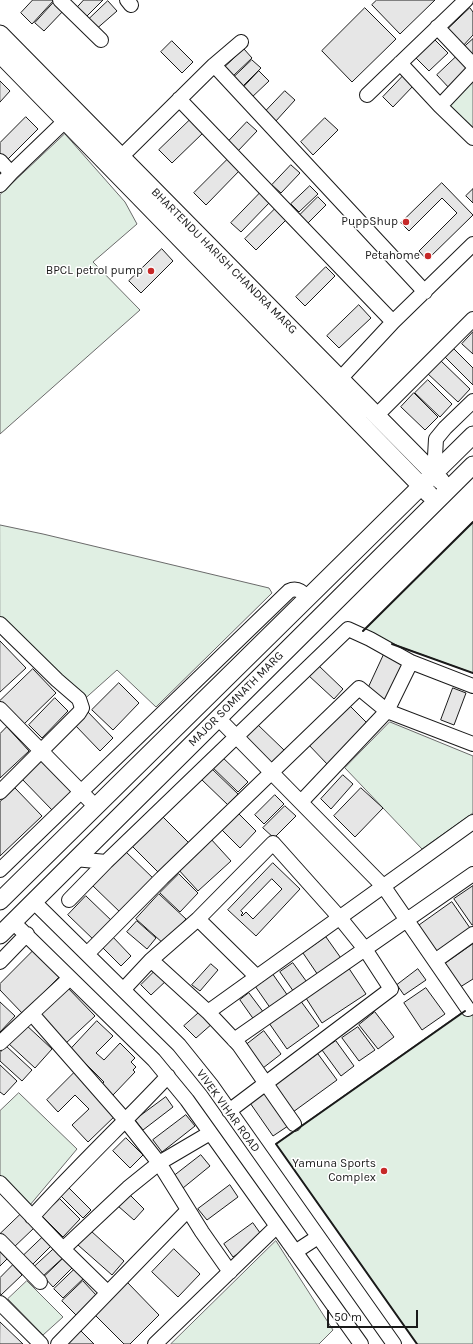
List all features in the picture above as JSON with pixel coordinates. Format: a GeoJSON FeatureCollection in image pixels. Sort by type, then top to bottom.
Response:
{"type":"FeatureCollection","features":[{"type":"Feature","properties":{"kind":"main road","name":"BHARTENDU HARISH CHANDRA MARG"},"geometry":{"type":"LineString","coordinates":[[0,34],[449,489]]}},
{"type":"Feature","properties":{"kind":"main road","name":"BHARTENDU HARISH CHANDRA MARG"},"geometry":{"type":"LineString","coordinates":[[1,57],[436,501]]}},
{"type":"Feature","properties":{"kind":"main road","name":"MAJOR SOMNATH MARG"},"geometry":{"type":"LineString","coordinates":[[0,902],[473,435]]}},
{"type":"Feature","properties":{"kind":"main road","name":"MAJOR SOMNATH MARG"},"geometry":{"type":"LineString","coordinates":[[0,934],[473,465]]}},
{"type":"Feature","properties":{"kind":"main road"},"geometry":{"type":"LineString","coordinates":[[17,885],[33,901]]}},
{"type":"Feature","properties":{"kind":"main road"},"geometry":{"type":"LineString","coordinates":[[0,910],[13,922]]}},
{"type":"Feature","properties":{"kind":"street"},"geometry":{"type":"LineString","coordinates":[[60,0],[101,40]]}},
{"type":"Feature","properties":{"kind":"street"},"geometry":{"type":"LineString","coordinates":[[368,95],[466,0]]}},
{"type":"Feature","properties":{"kind":"street"},"geometry":{"type":"LineString","coordinates":[[437,27],[473,65]]}},
{"type":"Feature","properties":{"kind":"street"},"geometry":{"type":"LineString","coordinates":[[121,157],[214,65],[241,42]]}},
{"type":"Feature","properties":{"kind":"street"},"geometry":{"type":"LineString","coordinates":[[400,63],[440,106],[473,138]]}},
{"type":"Feature","properties":{"kind":"street"},"geometry":{"type":"LineString","coordinates":[[214,65],[425,292]]}},
{"type":"Feature","properties":{"kind":"street"},"geometry":{"type":"LineString","coordinates":[[440,106],[473,71]]}},
{"type":"Feature","properties":{"kind":"street"},"geometry":{"type":"LineString","coordinates":[[179,99],[394,322]]}},
{"type":"Feature","properties":{"kind":"street"},"geometry":{"type":"LineString","coordinates":[[0,185],[65,121]]}},
{"type":"Feature","properties":{"kind":"street"},"geometry":{"type":"LineString","coordinates":[[0,161],[11,173]]}},
{"type":"Feature","properties":{"kind":"street"},"geometry":{"type":"LineString","coordinates":[[340,378],[473,244]]}},
{"type":"Feature","properties":{"kind":"street"},"geometry":{"type":"LineString","coordinates":[[377,415],[473,319]]}},
{"type":"Feature","properties":{"kind":"street"},"geometry":{"type":"LineString","coordinates":[[434,474],[436,439],[445,428],[473,401]]}},
{"type":"Feature","properties":{"kind":"street"},"geometry":{"type":"LineString","coordinates":[[0,870],[289,592],[293,590],[302,591],[308,598]]}},
{"type":"Feature","properties":{"kind":"street"},"geometry":{"type":"LineString","coordinates":[[0,624],[82,703],[82,708],[79,713],[0,792]]}},
{"type":"Feature","properties":{"kind":"street"},"geometry":{"type":"LineString","coordinates":[[68,900],[348,629],[412,662],[473,686]]}},
{"type":"Feature","properties":{"kind":"street"},"geometry":{"type":"LineString","coordinates":[[301,802],[387,712],[412,662]]}},
{"type":"Feature","properties":{"kind":"street"},"geometry":{"type":"LineString","coordinates":[[87,954],[162,878],[359,688],[387,712],[473,744]]}},
{"type":"Feature","properties":{"kind":"street"},"geometry":{"type":"LineString","coordinates":[[1,714],[42,750],[96,806]]}},
{"type":"Feature","properties":{"kind":"street"},"geometry":{"type":"LineString","coordinates":[[218,718],[384,886],[468,1009]]}},
{"type":"Feature","properties":{"kind":"street"},"geometry":{"type":"LineString","coordinates":[[208,1012],[473,822]]}},
{"type":"Feature","properties":{"kind":"street"},"geometry":{"type":"LineString","coordinates":[[123,990],[151,960],[198,919],[273,843],[340,918],[392,989],[229,1111]]}},
{"type":"Feature","properties":{"kind":"street"},"geometry":{"type":"LineString","coordinates":[[75,860],[106,862]]}},
{"type":"Feature","properties":{"kind":"street"},"geometry":{"type":"LineString","coordinates":[[234,1040],[473,874]]}},
{"type":"Feature","properties":{"kind":"street","name":"VIVEK VIHAR ROAD"},"geometry":{"type":"LineString","coordinates":[[33,901],[179,1045],[229,1111],[394,1344]]}},
{"type":"Feature","properties":{"kind":"street"},"geometry":{"type":"LineString","coordinates":[[198,919],[257,977]]}},
{"type":"Feature","properties":{"kind":"street"},"geometry":{"type":"LineString","coordinates":[[13,922],[27,934],[154,1060],[168,1076],[187,1100],[360,1344]]}},
{"type":"Feature","properties":{"kind":"street"},"geometry":{"type":"LineString","coordinates":[[0,962],[27,934]]}},
{"type":"Feature","properties":{"kind":"street"},"geometry":{"type":"LineString","coordinates":[[435,961],[473,934]]}},
{"type":"Feature","properties":{"kind":"street"},"geometry":{"type":"LineString","coordinates":[[151,960],[208,1012],[234,1040],[294,1124]]}},
{"type":"Feature","properties":{"kind":"street"},"geometry":{"type":"LineString","coordinates":[[0,1043],[70,978]]}},
{"type":"Feature","properties":{"kind":"street"},"geometry":{"type":"LineString","coordinates":[[32,1014],[126,1121],[159,1163],[188,1210],[230,1272]]}},
{"type":"Feature","properties":{"kind":"street"},"geometry":{"type":"LineString","coordinates":[[32,1217],[58,1188],[126,1121],[168,1076]]}},
{"type":"Feature","properties":{"kind":"street"},"geometry":{"type":"LineString","coordinates":[[63,1248],[128,1188],[159,1163],[210,1133]]}},
{"type":"Feature","properties":{"kind":"street"},"geometry":{"type":"LineString","coordinates":[[0,1183],[108,1292]]}},
{"type":"Feature","properties":{"kind":"street"},"geometry":{"type":"LineString","coordinates":[[58,1344],[188,1210]]}},
{"type":"Feature","properties":{"kind":"street"},"geometry":{"type":"LineString","coordinates":[[155,1344],[277,1226]]}},
{"type":"Feature","properties":{"kind":"street"},"geometry":{"type":"LineString","coordinates":[[295,1252],[318,1236]]}},
{"type":"Feature","properties":{"kind":"street"},"geometry":{"type":"LineString","coordinates":[[0,1241],[40,1282]]}},
{"type":"Feature","properties":{"kind":"street"},"geometry":{"type":"LineString","coordinates":[[0,1302],[41,1344]]}},
{"type":"Feature","properties":{"kind":"green space"},"geometry":{"type":"Polygon","coordinates":[[[473,71],[473,131],[444,99],[473,71]]]}},
{"type":"Feature","properties":{"kind":"green space"},"geometry":{"type":"Polygon","coordinates":[[[65,134],[125,202],[137,224],[93,262],[140,310],[0,434],[0,195],[65,134]]]}},
{"type":"Feature","properties":{"kind":"green space"},"geometry":{"type":"Polygon","coordinates":[[[473,522],[473,673],[362,633],[473,522]]]}},
{"type":"Feature","properties":{"kind":"green space"},"geometry":{"type":"Polygon","coordinates":[[[0,525],[269,588],[272,593],[156,707],[117,670],[80,703],[0,620],[0,525]]]}},
{"type":"Feature","properties":{"kind":"green space"},"geometry":{"type":"Polygon","coordinates":[[[390,722],[473,756],[473,813],[422,849],[345,768],[390,722]]]}},
{"type":"Feature","properties":{"kind":"green space","name":"Yamuna Sports Complex"},"geometry":{"type":"Polygon","coordinates":[[[473,1005],[473,1344],[417,1344],[276,1144],[473,1005]]]}},
{"type":"Feature","properties":{"kind":"green space"},"geometry":{"type":"Polygon","coordinates":[[[19,1093],[77,1149],[30,1205],[0,1177],[0,1111],[19,1093]]]}},
{"type":"Feature","properties":{"kind":"green space"},"geometry":{"type":"Polygon","coordinates":[[[276,1241],[333,1330],[319,1344],[171,1344],[276,1241]]]}},
{"type":"Feature","properties":{"kind":"green space"},"geometry":{"type":"Polygon","coordinates":[[[27,1281],[63,1317],[43,1335],[8,1299],[27,1281]]]}},
{"type":"Feature","properties":{"kind":"building"},"geometry":{"type":"Polygon","coordinates":[[[33,0],[54,0],[32,24],[21,13],[33,0]]]}},
{"type":"Feature","properties":{"kind":"building"},"geometry":{"type":"Polygon","coordinates":[[[56,0],[65,9],[44,31],[35,23],[56,0]]]}},
{"type":"Feature","properties":{"kind":"building"},"geometry":{"type":"Polygon","coordinates":[[[84,0],[103,0],[84,19],[75,10],[84,0]]]}},
{"type":"Feature","properties":{"kind":"building"},"geometry":{"type":"Polygon","coordinates":[[[377,0],[435,0],[400,34],[372,5],[377,0]]]}},
{"type":"Feature","properties":{"kind":"building"},"geometry":{"type":"Polygon","coordinates":[[[108,1],[117,11],[94,31],[86,22],[108,1]]]}},
{"type":"Feature","properties":{"kind":"building"},"geometry":{"type":"Polygon","coordinates":[[[365,8],[396,39],[352,82],[322,51],[365,8]]]}},
{"type":"Feature","properties":{"kind":"building"},"geometry":{"type":"Polygon","coordinates":[[[470,8],[473,12],[473,35],[461,48],[445,32],[470,8]]]}},
{"type":"Feature","properties":{"kind":"building"},"geometry":{"type":"Polygon","coordinates":[[[434,39],[448,53],[429,71],[416,58],[434,39]]]}},
{"type":"Feature","properties":{"kind":"building"},"geometry":{"type":"Polygon","coordinates":[[[473,39],[473,61],[462,49],[473,39]]]}},
{"type":"Feature","properties":{"kind":"building"},"geometry":{"type":"Polygon","coordinates":[[[172,41],[193,62],[182,73],[161,52],[172,41]]]}},
{"type":"Feature","properties":{"kind":"building"},"geometry":{"type":"Polygon","coordinates":[[[244,49],[252,58],[233,76],[225,67],[244,49]]]}},
{"type":"Feature","properties":{"kind":"building"},"geometry":{"type":"Polygon","coordinates":[[[456,57],[471,71],[451,90],[437,75],[456,57]]]}},
{"type":"Feature","properties":{"kind":"building"},"geometry":{"type":"Polygon","coordinates":[[[252,60],[261,68],[240,89],[231,80],[252,60]]]}},
{"type":"Feature","properties":{"kind":"building"},"geometry":{"type":"Polygon","coordinates":[[[259,71],[269,81],[250,99],[241,90],[259,71]]]}},
{"type":"Feature","properties":{"kind":"building"},"geometry":{"type":"Polygon","coordinates":[[[404,75],[414,85],[393,107],[383,97],[404,75]]]}},
{"type":"Feature","properties":{"kind":"building"},"geometry":{"type":"Polygon","coordinates":[[[0,81],[10,91],[0,102],[0,81]]]}},
{"type":"Feature","properties":{"kind":"building"},"geometry":{"type":"Polygon","coordinates":[[[285,91],[295,100],[275,122],[265,112],[285,91]]]}},
{"type":"Feature","properties":{"kind":"building"},"geometry":{"type":"Polygon","coordinates":[[[26,117],[38,129],[5,162],[0,157],[0,143],[26,117]]]}},
{"type":"Feature","properties":{"kind":"building"},"geometry":{"type":"Polygon","coordinates":[[[192,118],[205,131],[172,163],[159,150],[192,118]]]}},
{"type":"Feature","properties":{"kind":"building"},"geometry":{"type":"Polygon","coordinates":[[[325,118],[338,130],[313,155],[301,142],[325,118]]]}},
{"type":"Feature","properties":{"kind":"building"},"geometry":{"type":"Polygon","coordinates":[[[247,122],[257,131],[237,152],[227,143],[247,122]]]}},
{"type":"Feature","properties":{"kind":"building"},"geometry":{"type":"Polygon","coordinates":[[[231,156],[242,168],[206,205],[194,193],[231,156]]]}},
{"type":"Feature","properties":{"kind":"building"},"geometry":{"type":"Polygon","coordinates":[[[291,165],[300,173],[281,193],[272,185],[291,165]]]}},
{"type":"Feature","properties":{"kind":"building"},"geometry":{"type":"Polygon","coordinates":[[[442,183],[473,215],[427,260],[419,251],[457,213],[442,198],[409,231],[401,223],[442,183]]]}},
{"type":"Feature","properties":{"kind":"building"},"geometry":{"type":"Polygon","coordinates":[[[310,186],[318,194],[299,212],[291,204],[310,186]]]}},
{"type":"Feature","properties":{"kind":"building"},"geometry":{"type":"Polygon","coordinates":[[[473,189],[473,203],[466,196],[473,189]]]}},
{"type":"Feature","properties":{"kind":"building"},"geometry":{"type":"Polygon","coordinates":[[[261,192],[270,202],[241,232],[231,223],[261,192]]]}},
{"type":"Feature","properties":{"kind":"building"},"geometry":{"type":"Polygon","coordinates":[[[318,197],[326,205],[307,224],[299,216],[318,197]]]}},
{"type":"Feature","properties":{"kind":"building"},"geometry":{"type":"Polygon","coordinates":[[[277,207],[288,218],[256,250],[245,239],[277,207]]]}},
{"type":"Feature","properties":{"kind":"building","name":"BPCL petrol pump"},"geometry":{"type":"Polygon","coordinates":[[[162,249],[173,261],[141,293],[129,281],[162,249]]]}},
{"type":"Feature","properties":{"kind":"building"},"geometry":{"type":"Polygon","coordinates":[[[326,267],[335,276],[305,306],[296,297],[326,267]]]}},
{"type":"Feature","properties":{"kind":"building"},"geometry":{"type":"Polygon","coordinates":[[[359,305],[371,318],[339,348],[327,336],[359,305]]]}},
{"type":"Feature","properties":{"kind":"building"},"geometry":{"type":"Polygon","coordinates":[[[473,332],[473,354],[462,344],[473,332]]]}},
{"type":"Feature","properties":{"kind":"building"},"geometry":{"type":"Polygon","coordinates":[[[454,349],[473,368],[473,385],[445,357],[454,349]]]}},
{"type":"Feature","properties":{"kind":"building"},"geometry":{"type":"Polygon","coordinates":[[[440,360],[470,389],[458,402],[427,373],[440,360]]]}},
{"type":"Feature","properties":{"kind":"building"},"geometry":{"type":"Polygon","coordinates":[[[428,380],[452,404],[440,417],[415,393],[428,380]]]}},
{"type":"Feature","properties":{"kind":"building"},"geometry":{"type":"Polygon","coordinates":[[[414,393],[438,417],[425,430],[401,407],[414,393]]]}},
{"type":"Feature","properties":{"kind":"building"},"geometry":{"type":"Polygon","coordinates":[[[0,641],[26,668],[0,692],[0,641]]]}},
{"type":"Feature","properties":{"kind":"building"},"geometry":{"type":"Polygon","coordinates":[[[386,650],[405,659],[386,700],[367,691],[386,650]]]}},
{"type":"Feature","properties":{"kind":"building"},"geometry":{"type":"Polygon","coordinates":[[[318,665],[343,689],[334,699],[308,675],[318,665]]]}},
{"type":"Feature","properties":{"kind":"building"},"geometry":{"type":"Polygon","coordinates":[[[33,669],[56,693],[23,725],[0,701],[33,669]]]}},
{"type":"Feature","properties":{"kind":"building"},"geometry":{"type":"Polygon","coordinates":[[[119,683],[139,703],[113,730],[92,710],[119,683]]]}},
{"type":"Feature","properties":{"kind":"building"},"geometry":{"type":"Polygon","coordinates":[[[453,688],[466,693],[454,725],[441,720],[453,688]]]}},
{"type":"Feature","properties":{"kind":"building"},"geometry":{"type":"Polygon","coordinates":[[[55,698],[68,711],[42,738],[29,725],[55,698]]]}},
{"type":"Feature","properties":{"kind":"building"},"geometry":{"type":"Polygon","coordinates":[[[347,703],[368,724],[328,765],[307,743],[347,703]]]}},
{"type":"Feature","properties":{"kind":"building"},"geometry":{"type":"Polygon","coordinates":[[[87,711],[113,738],[100,751],[74,724],[87,711]]]}},
{"type":"Feature","properties":{"kind":"building"},"geometry":{"type":"Polygon","coordinates":[[[257,724],[284,750],[270,764],[244,738],[257,724]]]}},
{"type":"Feature","properties":{"kind":"building"},"geometry":{"type":"Polygon","coordinates":[[[7,727],[29,751],[0,778],[0,734],[7,727]]]}},
{"type":"Feature","properties":{"kind":"building"},"geometry":{"type":"Polygon","coordinates":[[[219,754],[248,782],[238,792],[209,764],[219,754]]]}},
{"type":"Feature","properties":{"kind":"building"},"geometry":{"type":"Polygon","coordinates":[[[41,759],[72,792],[52,810],[21,778],[41,759]]]}},
{"type":"Feature","properties":{"kind":"building"},"geometry":{"type":"Polygon","coordinates":[[[211,768],[238,794],[228,805],[201,779],[211,768]]]}},
{"type":"Feature","properties":{"kind":"building"},"geometry":{"type":"Polygon","coordinates":[[[343,775],[353,784],[331,809],[321,799],[343,775]]]}},
{"type":"Feature","properties":{"kind":"building"},"geometry":{"type":"Polygon","coordinates":[[[15,788],[42,816],[0,856],[0,802],[15,788]]]}},
{"type":"Feature","properties":{"kind":"building"},"geometry":{"type":"Polygon","coordinates":[[[361,788],[383,808],[355,837],[334,816],[361,788]]]}},
{"type":"Feature","properties":{"kind":"building"},"geometry":{"type":"Polygon","coordinates":[[[275,795],[284,804],[264,824],[255,815],[275,795]]]}},
{"type":"Feature","properties":{"kind":"building"},"geometry":{"type":"Polygon","coordinates":[[[285,806],[296,816],[274,838],[263,828],[285,806]]]}},
{"type":"Feature","properties":{"kind":"building"},"geometry":{"type":"Polygon","coordinates":[[[238,813],[256,831],[240,848],[222,830],[238,813]]]}},
{"type":"Feature","properties":{"kind":"building"},"geometry":{"type":"Polygon","coordinates":[[[162,816],[189,843],[159,873],[132,846],[162,816]]]}},
{"type":"Feature","properties":{"kind":"building"},"geometry":{"type":"Polygon","coordinates":[[[210,838],[231,861],[198,891],[177,868],[210,838]]]}},
{"type":"Feature","properties":{"kind":"building"},"geometry":{"type":"Polygon","coordinates":[[[125,851],[155,880],[122,914],[92,885],[125,851]]]}},
{"type":"Feature","properties":{"kind":"building"},"geometry":{"type":"Polygon","coordinates":[[[273,863],[300,889],[256,936],[228,910],[273,863]],[[272,879],[241,911],[243,913],[241,915],[242,916],[246,912],[253,919],[282,889],[272,879]]]}},
{"type":"Feature","properties":{"kind":"building"},"geometry":{"type":"Polygon","coordinates":[[[179,874],[198,893],[180,912],[160,893],[179,874]]]}},
{"type":"Feature","properties":{"kind":"building"},"geometry":{"type":"Polygon","coordinates":[[[473,886],[473,925],[472,925],[454,899],[473,886]]]}},
{"type":"Feature","properties":{"kind":"building"},"geometry":{"type":"Polygon","coordinates":[[[159,894],[186,919],[164,944],[136,919],[159,894]]]}},
{"type":"Feature","properties":{"kind":"building"},"geometry":{"type":"Polygon","coordinates":[[[86,896],[114,923],[96,942],[68,915],[86,896]]]}},
{"type":"Feature","properties":{"kind":"building"},"geometry":{"type":"Polygon","coordinates":[[[452,902],[470,928],[433,955],[414,929],[452,902]]]}},
{"type":"Feature","properties":{"kind":"building"},"geometry":{"type":"Polygon","coordinates":[[[137,921],[156,938],[147,949],[127,932],[137,921]]]}},
{"type":"Feature","properties":{"kind":"building"},"geometry":{"type":"Polygon","coordinates":[[[111,935],[131,956],[121,966],[101,946],[111,935]]]}},
{"type":"Feature","properties":{"kind":"building"},"geometry":{"type":"Polygon","coordinates":[[[326,937],[343,961],[320,978],[303,953],[326,937]]]}},
{"type":"Feature","properties":{"kind":"building"},"geometry":{"type":"Polygon","coordinates":[[[473,944],[473,979],[457,989],[442,966],[473,944]]]}},
{"type":"Feature","properties":{"kind":"building"},"geometry":{"type":"Polygon","coordinates":[[[33,951],[59,977],[23,1014],[0,990],[0,984],[33,951]]]}},
{"type":"Feature","properties":{"kind":"building"},"geometry":{"type":"Polygon","coordinates":[[[293,963],[309,985],[296,995],[280,972],[293,963]]]}},
{"type":"Feature","properties":{"kind":"building"},"geometry":{"type":"Polygon","coordinates":[[[211,964],[218,970],[200,991],[192,985],[211,964]]]}},
{"type":"Feature","properties":{"kind":"building"},"geometry":{"type":"Polygon","coordinates":[[[348,967],[366,994],[322,1023],[304,995],[348,967]]]}},
{"type":"Feature","properties":{"kind":"building"},"geometry":{"type":"Polygon","coordinates":[[[157,969],[168,979],[151,995],[141,985],[157,969]]]}},
{"type":"Feature","properties":{"kind":"building"},"geometry":{"type":"Polygon","coordinates":[[[418,969],[426,980],[404,995],[397,985],[418,969]]]}},
{"type":"Feature","properties":{"kind":"building"},"geometry":{"type":"Polygon","coordinates":[[[272,973],[288,996],[271,1009],[255,986],[272,973]]]}},
{"type":"Feature","properties":{"kind":"building"},"geometry":{"type":"Polygon","coordinates":[[[66,986],[95,1016],[65,1044],[37,1015],[66,986]]]}},
{"type":"Feature","properties":{"kind":"building"},"geometry":{"type":"Polygon","coordinates":[[[426,988],[445,1014],[422,1030],[404,1003],[426,988]]]}},
{"type":"Feature","properties":{"kind":"building"},"geometry":{"type":"Polygon","coordinates":[[[249,993],[267,1017],[257,1024],[240,1000],[249,993]]]}},
{"type":"Feature","properties":{"kind":"building"},"geometry":{"type":"Polygon","coordinates":[[[300,1000],[319,1026],[287,1049],[269,1023],[300,1000]]]}},
{"type":"Feature","properties":{"kind":"building"},"geometry":{"type":"Polygon","coordinates":[[[0,1002],[15,1016],[0,1032],[0,1002]]]}},
{"type":"Feature","properties":{"kind":"building"},"geometry":{"type":"Polygon","coordinates":[[[202,1010],[213,1023],[196,1038],[184,1026],[202,1010]]]}},
{"type":"Feature","properties":{"kind":"building"},"geometry":{"type":"Polygon","coordinates":[[[375,1012],[394,1037],[378,1049],[359,1025],[375,1012]]]}},
{"type":"Feature","properties":{"kind":"building"},"geometry":{"type":"Polygon","coordinates":[[[97,1021],[113,1036],[96,1053],[104,1060],[120,1043],[135,1058],[131,1062],[136,1067],[133,1070],[135,1072],[113,1095],[102,1084],[104,1082],[75,1053],[68,1052],[97,1021]]]}},
{"type":"Feature","properties":{"kind":"building"},"geometry":{"type":"Polygon","coordinates":[[[25,1024],[52,1049],[35,1068],[8,1043],[25,1024]]]}},
{"type":"Feature","properties":{"kind":"building"},"geometry":{"type":"Polygon","coordinates":[[[358,1027],[375,1050],[359,1061],[342,1038],[358,1027]]]}},
{"type":"Feature","properties":{"kind":"building"},"geometry":{"type":"Polygon","coordinates":[[[264,1031],[281,1054],[263,1068],[246,1045],[264,1031]]]}},
{"type":"Feature","properties":{"kind":"building"},"geometry":{"type":"Polygon","coordinates":[[[336,1041],[354,1066],[341,1076],[322,1050],[336,1041]]]}},
{"type":"Feature","properties":{"kind":"building"},"geometry":{"type":"Polygon","coordinates":[[[6,1046],[32,1070],[22,1081],[0,1061],[0,1053],[6,1046]]]}},
{"type":"Feature","properties":{"kind":"building"},"geometry":{"type":"Polygon","coordinates":[[[318,1054],[337,1080],[293,1112],[274,1086],[318,1054]]]}},
{"type":"Feature","properties":{"kind":"building"},"geometry":{"type":"Polygon","coordinates":[[[0,1065],[17,1081],[4,1095],[0,1092],[0,1065]]]}},
{"type":"Feature","properties":{"kind":"building"},"geometry":{"type":"Polygon","coordinates":[[[75,1072],[117,1114],[88,1142],[72,1125],[89,1109],[75,1095],[58,1112],[47,1100],[75,1072]]]}},
{"type":"Feature","properties":{"kind":"building"},"geometry":{"type":"Polygon","coordinates":[[[264,1088],[291,1124],[273,1136],[248,1100],[264,1088]]]}},
{"type":"Feature","properties":{"kind":"building"},"geometry":{"type":"Polygon","coordinates":[[[166,1097],[173,1107],[143,1130],[135,1120],[166,1097]]]}},
{"type":"Feature","properties":{"kind":"building"},"geometry":{"type":"Polygon","coordinates":[[[186,1115],[195,1126],[162,1152],[153,1140],[186,1115]]]}},
{"type":"Feature","properties":{"kind":"building"},"geometry":{"type":"Polygon","coordinates":[[[126,1138],[143,1155],[130,1168],[113,1151],[126,1138]]]}},
{"type":"Feature","properties":{"kind":"building"},"geometry":{"type":"Polygon","coordinates":[[[201,1155],[210,1166],[183,1188],[174,1176],[201,1155]]]}},
{"type":"Feature","properties":{"kind":"building"},"geometry":{"type":"Polygon","coordinates":[[[230,1185],[238,1197],[207,1220],[198,1209],[230,1185]]]}},
{"type":"Feature","properties":{"kind":"building"},"geometry":{"type":"Polygon","coordinates":[[[69,1188],[91,1210],[83,1218],[61,1196],[69,1188]]]}},
{"type":"Feature","properties":{"kind":"building"},"geometry":{"type":"Polygon","coordinates":[[[129,1194],[144,1209],[134,1220],[118,1206],[129,1194]]]}},
{"type":"Feature","properties":{"kind":"building"},"geometry":{"type":"Polygon","coordinates":[[[60,1199],[80,1219],[63,1237],[42,1216],[60,1199]]]}},
{"type":"Feature","properties":{"kind":"building"},"geometry":{"type":"Polygon","coordinates":[[[21,1214],[34,1228],[12,1249],[0,1236],[0,1234],[21,1214]]]}},
{"type":"Feature","properties":{"kind":"building"},"geometry":{"type":"Polygon","coordinates":[[[253,1223],[263,1237],[233,1257],[224,1244],[253,1223]]]}},
{"type":"Feature","properties":{"kind":"building"},"geometry":{"type":"Polygon","coordinates":[[[91,1231],[124,1261],[112,1275],[78,1245],[91,1231]]]}},
{"type":"Feature","properties":{"kind":"building"},"geometry":{"type":"Polygon","coordinates":[[[45,1235],[54,1243],[31,1266],[22,1257],[45,1235]]]}},
{"type":"Feature","properties":{"kind":"building"},"geometry":{"type":"Polygon","coordinates":[[[57,1246],[66,1255],[42,1277],[33,1268],[57,1246]]]}},
{"type":"Feature","properties":{"kind":"building"},"geometry":{"type":"Polygon","coordinates":[[[0,1248],[10,1256],[0,1266],[0,1248]]]}},
{"type":"Feature","properties":{"kind":"building"},"geometry":{"type":"Polygon","coordinates":[[[174,1249],[200,1274],[178,1297],[152,1272],[174,1249]]]}},
{"type":"Feature","properties":{"kind":"building"},"geometry":{"type":"Polygon","coordinates":[[[67,1255],[76,1264],[53,1287],[44,1277],[67,1255]]]}},
{"type":"Feature","properties":{"kind":"building"},"geometry":{"type":"Polygon","coordinates":[[[13,1265],[22,1275],[1,1295],[0,1278],[13,1265]]]}},
{"type":"Feature","properties":{"kind":"building"},"geometry":{"type":"Polygon","coordinates":[[[78,1266],[86,1276],[63,1298],[54,1289],[78,1266]]]}},
{"type":"Feature","properties":{"kind":"building"},"geometry":{"type":"Polygon","coordinates":[[[83,1281],[97,1296],[77,1316],[62,1301],[83,1281]]]}},
{"type":"Feature","properties":{"kind":"building"},"geometry":{"type":"Polygon","coordinates":[[[127,1282],[159,1315],[130,1344],[124,1344],[94,1314],[127,1282]]]}},
{"type":"Feature","properties":{"kind":"building"},"geometry":{"type":"Polygon","coordinates":[[[0,1322],[23,1344],[0,1344],[0,1322]]]}},
{"type":"Feature","properties":{"kind":"building"},"geometry":{"type":"Polygon","coordinates":[[[80,1330],[94,1344],[66,1344],[80,1330]]]}},
{"type":"Feature","properties":{"kind":"wall"},"geometry":{"type":"LineString","coordinates":[[363,631],[473,522]]}},
{"type":"Feature","properties":{"kind":"wall"},"geometry":{"type":"LineString","coordinates":[[392,644],[473,673]]}},
{"type":"Feature","properties":{"kind":"wall"},"geometry":{"type":"LineString","coordinates":[[417,1344],[276,1144],[465,1011]]}},
{"type":"Feature","properties":{"kind":"place","name":"PuppShup"},"geometry":{"type":"Point","coordinates":[406,222]}},
{"type":"Feature","properties":{"kind":"place","name":"Petahome"},"geometry":{"type":"Point","coordinates":[428,256]}},
{"type":"Feature","properties":{"kind":"place","name":"BPCL petrol pump"},"geometry":{"type":"Point","coordinates":[151,271]}},
{"type":"Feature","properties":{"kind":"place","name":"Yamuna Sports Complex"},"geometry":{"type":"Point","coordinates":[384,1171]}}]}
